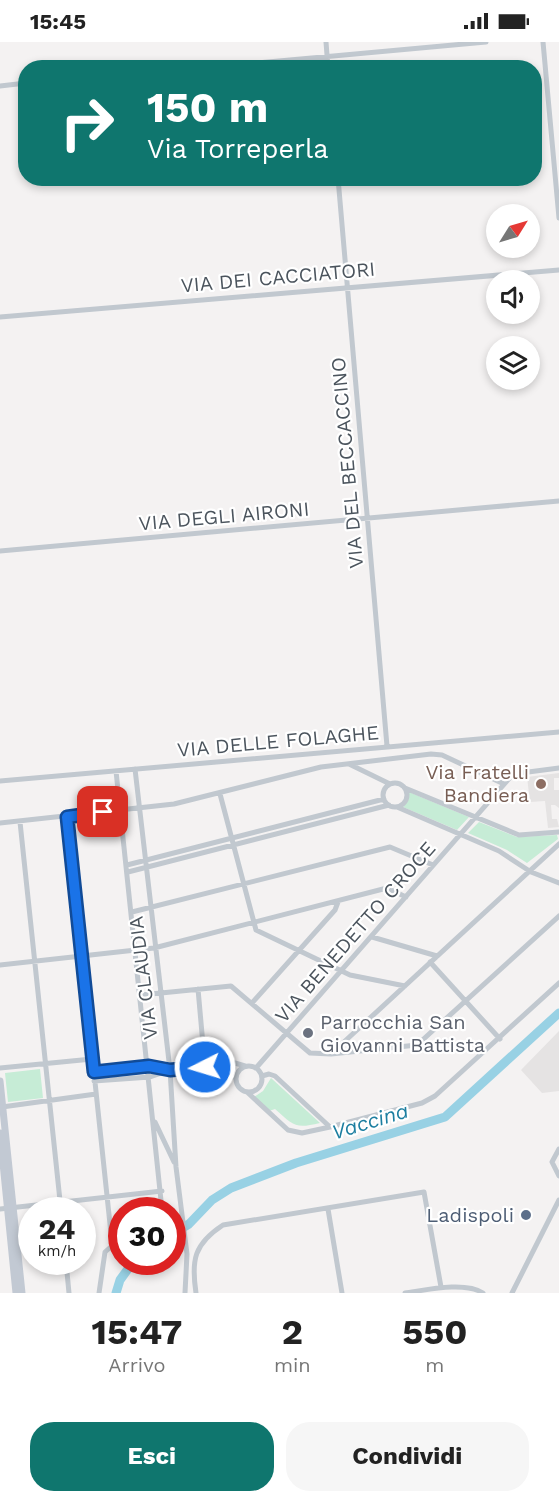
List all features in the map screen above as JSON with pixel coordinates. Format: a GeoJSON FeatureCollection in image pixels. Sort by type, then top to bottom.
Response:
{"type":"FeatureCollection","features":[{"type":"Feature","properties":{"kind":"street"},"geometry":{"type":"LineString","coordinates":[[326,42],[327,60]]}},
{"type":"Feature","properties":{"kind":"street"},"geometry":{"type":"LineString","coordinates":[[286,60],[486,42]]}},
{"type":"Feature","properties":{"kind":"street"},"geometry":{"type":"LineString","coordinates":[[543,42],[559,218]]}},
{"type":"Feature","properties":{"kind":"street"},"geometry":{"type":"LineString","coordinates":[[0,86],[18,84]]}},
{"type":"Feature","properties":{"kind":"street","name":"VIA DEL BECCACCINO"},"geometry":{"type":"LineString","coordinates":[[339,186],[387,746]]}},
{"type":"Feature","properties":{"kind":"street","name":"VIA DEI CACCIATORI"},"geometry":{"type":"LineString","coordinates":[[0,317],[559,270]]}},
{"type":"Feature","properties":{"kind":"street","name":"VIA DEGLI AIRONI"},"geometry":{"type":"LineString","coordinates":[[0,551],[559,501]]}},
{"type":"Feature","properties":{"kind":"street","name":"VIA DELLE FOLAGHE"},"geometry":{"type":"LineString","coordinates":[[0,781],[559,732]]}},
{"type":"Feature","properties":{"kind":"street"},"geometry":{"type":"LineString","coordinates":[[320,752],[321,767]]}},
{"type":"Feature","properties":{"kind":"street"},"geometry":{"type":"LineString","coordinates":[[0,823],[174,804],[321,767],[435,754],[504,784]]}},
{"type":"Feature","properties":{"kind":"street"},"geometry":{"type":"LineString","coordinates":[[348,764],[390,784],[400,783],[405,788],[519,835],[559,832]]}},
{"type":"Feature","properties":{"kind":"street"},"geometry":{"type":"LineString","coordinates":[[477,817],[516,772],[559,768]]}},
{"type":"Feature","properties":{"kind":"street","name":"VIA CLAUDIA"},"geometry":{"type":"LineString","coordinates":[[135,769],[154,948],[170,1070],[176,1167]]}},
{"type":"Feature","properties":{"kind":"street","name":"VIA CLAUDIA"},"geometry":{"type":"LineString","coordinates":[[116,771],[162,1197]]}},
{"type":"Feature","properties":{"kind":"street"},"geometry":{"type":"LineString","coordinates":[[389,805],[384,799],[385,789],[390,784]]}},
{"type":"Feature","properties":{"kind":"street"},"geometry":{"type":"LineString","coordinates":[[397,807],[406,800],[405,788]]}},
{"type":"Feature","properties":{"kind":"street"},"geometry":{"type":"LineString","coordinates":[[220,794],[254,924],[260,933],[350,975],[405,986]]}},
{"type":"Feature","properties":{"kind":"street"},"geometry":{"type":"LineString","coordinates":[[127,865],[384,799]]}},
{"type":"Feature","properties":{"kind":"street"},"geometry":{"type":"LineString","coordinates":[[128,873],[389,805],[507,855],[528,870],[559,882]]}},
{"type":"Feature","properties":{"kind":"street"},"geometry":{"type":"LineString","coordinates":[[67,817],[108,1212]]}},
{"type":"Feature","properties":{"kind":"street","name":"VIA BENEDETTO CROCE"},"geometry":{"type":"LineString","coordinates":[[256,1068],[477,817]]}},
{"type":"Feature","properties":{"kind":"street"},"geometry":{"type":"LineString","coordinates":[[310,818],[312,825]]}},
{"type":"Feature","properties":{"kind":"street"},"geometry":{"type":"LineString","coordinates":[[20,822],[60,1197]]}},
{"type":"Feature","properties":{"kind":"street"},"geometry":{"type":"LineString","coordinates":[[331,1054],[528,870],[559,844]]}},
{"type":"Feature","properties":{"kind":"street"},"geometry":{"type":"LineString","coordinates":[[132,912],[390,847],[433,865]]}},
{"type":"Feature","properties":{"kind":"street"},"geometry":{"type":"LineString","coordinates":[[0,965],[154,948],[387,888],[406,897]]}},
{"type":"Feature","properties":{"kind":"street"},"geometry":{"type":"LineString","coordinates":[[252,1003],[335,910],[338,902]]}},
{"type":"Feature","properties":{"kind":"street"},"geometry":{"type":"LineString","coordinates":[[141,995],[231,986],[310,1053],[331,1054],[417,1045],[559,916]]}},
{"type":"Feature","properties":{"kind":"street"},"geometry":{"type":"LineString","coordinates":[[372,937],[436,956]]}},
{"type":"Feature","properties":{"kind":"street"},"geometry":{"type":"LineString","coordinates":[[430,963],[500,1039]]}},
{"type":"Feature","properties":{"kind":"street"},"geometry":{"type":"LineString","coordinates":[[245,1066],[238,1070],[237,1086],[247,1092],[288,1130],[302,1133],[330,1127],[431,1099],[500,1039],[559,982]]}},
{"type":"Feature","properties":{"kind":"street"},"geometry":{"type":"LineString","coordinates":[[198,989],[206,1067]]}},
{"type":"Feature","properties":{"kind":"street"},"geometry":{"type":"LineString","coordinates":[[0,1068],[92,1059]]}},
{"type":"Feature","properties":{"kind":"street"},"geometry":{"type":"LineString","coordinates":[[94,1081],[150,1077],[170,1070],[233,1063],[256,1068],[262,1076]]}},
{"type":"Feature","properties":{"kind":"street"},"geometry":{"type":"LineString","coordinates":[[94,1072],[149,1066],[170,1070]]}},
{"type":"Feature","properties":{"kind":"street"},"geometry":{"type":"LineString","coordinates":[[206,1067],[236,1078]]}},
{"type":"Feature","properties":{"kind":"street"},"geometry":{"type":"LineString","coordinates":[[262,1076],[270,1074],[275,1076],[330,1127]]}},
{"type":"Feature","properties":{"kind":"street"},"geometry":{"type":"LineString","coordinates":[[247,1092],[259,1088],[262,1076]]}},
{"type":"Feature","properties":{"kind":"street"},"geometry":{"type":"LineString","coordinates":[[0,1081],[7,1207],[22,1293]]}},
{"type":"Feature","properties":{"kind":"street"},"geometry":{"type":"LineString","coordinates":[[1,1107],[96,1094]]}},
{"type":"Feature","properties":{"kind":"street","name":"VIA CLAUDIA"},"geometry":{"type":"LineString","coordinates":[[153,1118],[176,1167]]}},
{"type":"Feature","properties":{"kind":"street"},"geometry":{"type":"LineString","coordinates":[[0,1133],[16,1293]]}},
{"type":"Feature","properties":{"kind":"street"},"geometry":{"type":"LineString","coordinates":[[559,1149],[552,1162],[559,1175]]}},
{"type":"Feature","properties":{"kind":"street"},"geometry":{"type":"LineString","coordinates":[[176,1167],[187,1254],[185,1293]]}},
{"type":"Feature","properties":{"kind":"street"},"geometry":{"type":"LineString","coordinates":[[96,1198],[162,1191]]}},
{"type":"Feature","properties":{"kind":"street"},"geometry":{"type":"LineString","coordinates":[[196,1293],[194,1267],[198,1249],[204,1239],[223,1225],[424,1192],[441,1287]]}},
{"type":"Feature","properties":{"kind":"street"},"geometry":{"type":"LineString","coordinates":[[512,1293],[559,1200]]}},
{"type":"Feature","properties":{"kind":"street"},"geometry":{"type":"LineString","coordinates":[[328,1209],[342,1293]]}},
{"type":"Feature","properties":{"kind":"street"},"geometry":{"type":"LineString","coordinates":[[99,1293],[104,1256],[108,1250]]}},
{"type":"Feature","properties":{"kind":"street"},"geometry":{"type":"LineString","coordinates":[[67,1275],[69,1293]]}},
{"type":"Feature","properties":{"kind":"street"},"geometry":{"type":"LineString","coordinates":[[405,1293],[441,1287],[475,1289],[483,1293]]}},
{"type":"Feature","properties":{"kind":"shaded area","name":"Via Fratelli Bandiera"},"geometry":{"type":"Polygon","coordinates":[[[559,773],[559,778],[554,778],[554,790],[559,790],[559,808],[551,805],[552,819],[557,819],[559,827],[548,828],[545,801],[530,802],[527,777],[559,773]]]}},
{"type":"Feature","properties":{"kind":"shaded area"},"geometry":{"type":"Polygon","coordinates":[[[559,1031],[559,1091],[542,1093],[521,1070],[559,1031]]]}},
{"type":"Feature","properties":{"kind":"green space"},"geometry":{"type":"Polygon","coordinates":[[[409,792],[469,817],[457,830],[403,807],[408,801],[409,792]]]}},
{"type":"Feature","properties":{"kind":"green space"},"geometry":{"type":"Polygon","coordinates":[[[479,822],[517,837],[557,835],[558,839],[527,863],[507,850],[468,833],[479,822]]]}},
{"type":"Feature","properties":{"kind":"green space"},"geometry":{"type":"Polygon","coordinates":[[[40,1069],[43,1098],[8,1102],[5,1073],[40,1069]]]}},
{"type":"Feature","properties":{"kind":"green space"},"geometry":{"type":"Polygon","coordinates":[[[271,1078],[320,1123],[295,1125],[275,1109],[269,1111],[254,1097],[263,1091],[271,1078]]]}},
{"type":"Feature","properties":{"kind":"waterway","name":"Vaccina"},"geometry":{"type":"LineString","coordinates":[[186,1226],[212,1200],[231,1188],[296,1163],[445,1117],[559,1013]]}},
{"type":"Feature","properties":{"kind":"waterway","name":"Vaccina"},"geometry":{"type":"LineString","coordinates":[[116,1293],[124,1275]]}},
{"type":"Feature","properties":{"kind":"place","name":"Via Fratelli Bandiera"},"geometry":{"type":"Point","coordinates":[541,784]}},
{"type":"Feature","properties":{"kind":"place","name":"Parrocchia San Giovanni Battista"},"geometry":{"type":"Point","coordinates":[308,1033]}},
{"type":"Feature","properties":{"kind":"place","name":"Ladispoli"},"geometry":{"type":"Point","coordinates":[526,1215]}},
{"type":"Feature","properties":{"kind":"route"},"geometry":{"type":"LineString","coordinates":[[103,812],[67,817],[94,1072],[149,1066],[170,1070],[205,1067]]}}]}
